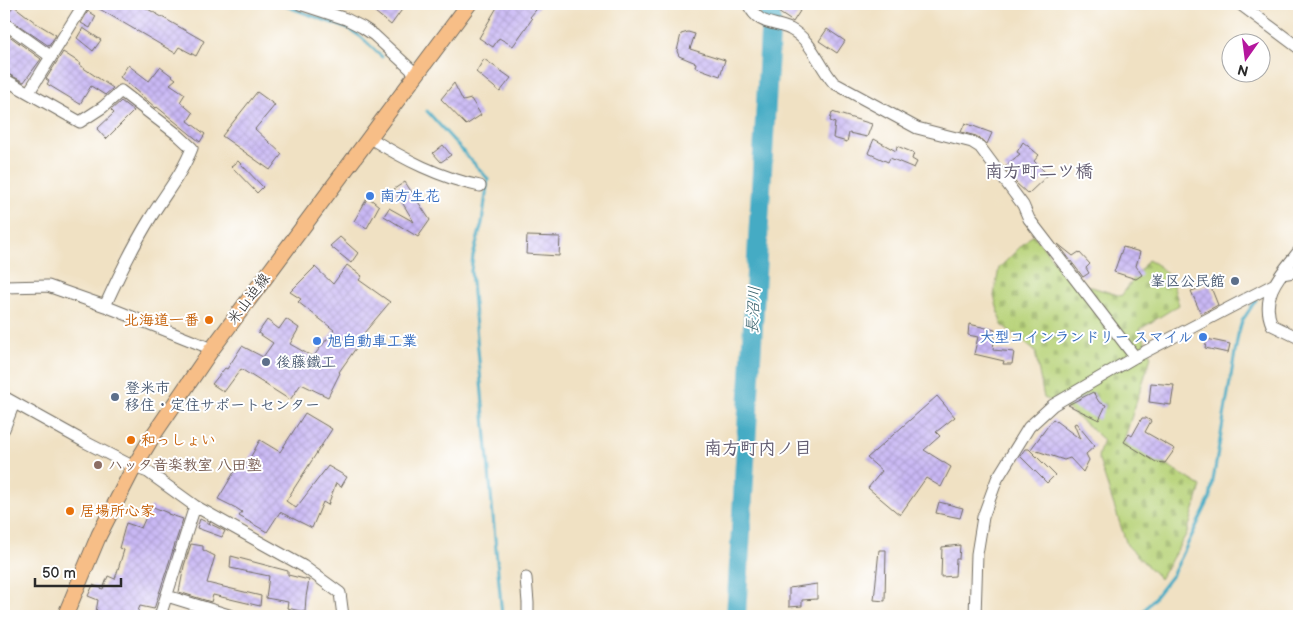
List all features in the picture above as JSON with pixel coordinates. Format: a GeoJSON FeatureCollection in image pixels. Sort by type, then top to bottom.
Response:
{"type":"FeatureCollection","features":[{"type":"Feature","properties":{"kind":"main road","name":"米山迫線"},"geometry":{"type":"LineString","coordinates":[[65,616],[99,535],[134,467],[154,434],[212,349],[469,4]]}},
{"type":"Feature","properties":{"kind":"street"},"geometry":{"type":"LineString","coordinates":[[29,92],[84,4]]}},
{"type":"Feature","properties":{"kind":"street"},"geometry":{"type":"LineString","coordinates":[[300,4],[346,19],[362,27],[374,35],[414,78]]}},
{"type":"Feature","properties":{"kind":"street"},"geometry":{"type":"LineString","coordinates":[[748,4],[758,16],[769,23],[789,29],[800,36],[815,52],[826,74],[834,83],[917,128],[972,142],[980,147],[1019,200],[1029,219],[1134,357]]}},
{"type":"Feature","properties":{"kind":"street"},"geometry":{"type":"LineString","coordinates":[[1240,4],[1299,48]]}},
{"type":"Feature","properties":{"kind":"street"},"geometry":{"type":"LineString","coordinates":[[4,23],[50,56]]}},
{"type":"Feature","properties":{"kind":"street"},"geometry":{"type":"LineString","coordinates":[[4,80],[29,92],[80,122],[103,107],[121,91],[192,148],[186,165],[151,216],[127,257],[105,306]]}},
{"type":"Feature","properties":{"kind":"street"},"geometry":{"type":"LineString","coordinates":[[370,138],[397,155],[451,179],[480,186]]}},
{"type":"Feature","properties":{"kind":"street"},"geometry":{"type":"LineString","coordinates":[[1299,251],[1273,286],[1268,308],[1272,325],[1299,338]]}},
{"type":"Feature","properties":{"kind":"street"},"geometry":{"type":"LineString","coordinates":[[1282,274],[1299,271]]}},
{"type":"Feature","properties":{"kind":"street"},"geometry":{"type":"LineString","coordinates":[[4,287],[48,286],[105,306],[212,349]]}},
{"type":"Feature","properties":{"kind":"street"},"geometry":{"type":"LineString","coordinates":[[975,616],[977,554],[983,517],[990,496],[1007,461],[1029,427],[1040,415],[1053,406],[1134,357],[1273,286]]}},
{"type":"Feature","properties":{"kind":"street"},"geometry":{"type":"LineString","coordinates":[[4,397],[134,467],[148,472],[195,506],[303,566],[340,593],[344,616]]}},
{"type":"Feature","properties":{"kind":"street"},"geometry":{"type":"LineString","coordinates":[[4,429],[14,403]]}},
{"type":"Feature","properties":{"kind":"street"},"geometry":{"type":"LineString","coordinates":[[160,616],[195,506]]}},
{"type":"Feature","properties":{"kind":"street"},"geometry":{"type":"LineString","coordinates":[[526,578],[528,616]]}},
{"type":"Feature","properties":{"kind":"street"},"geometry":{"type":"LineString","coordinates":[[167,596],[232,616]]}},
{"type":"Feature","properties":{"kind":"green space"},"geometry":{"type":"Polygon","coordinates":[[[1033,234],[1069,280],[1121,296],[1148,260],[1162,268],[1170,278],[1179,305],[1140,329],[1151,357],[1124,440],[1201,486],[1187,533],[1160,579],[1127,545],[1098,457],[1103,439],[1068,409],[1044,398],[1035,351],[1002,325],[994,296],[999,268],[1033,234]]]}},
{"type":"Feature","properties":{"kind":"building"},"geometry":{"type":"Polygon","coordinates":[[[91,4],[139,4],[204,41],[196,56],[179,47],[175,53],[91,4]]]}},
{"type":"Feature","properties":{"kind":"building"},"geometry":{"type":"Polygon","coordinates":[[[381,4],[406,4],[391,25],[375,12],[381,4]]]}},
{"type":"Feature","properties":{"kind":"building"},"geometry":{"type":"Polygon","coordinates":[[[499,4],[541,4],[530,17],[532,19],[513,46],[499,38],[493,47],[479,38],[499,4]]]}},
{"type":"Feature","properties":{"kind":"building"},"geometry":{"type":"Polygon","coordinates":[[[766,4],[788,4],[800,11],[793,22],[766,4]]]}},
{"type":"Feature","properties":{"kind":"building"},"geometry":{"type":"Polygon","coordinates":[[[14,6],[56,35],[49,46],[5,16],[14,6]]]}},
{"type":"Feature","properties":{"kind":"building"},"geometry":{"type":"Polygon","coordinates":[[[88,11],[96,16],[90,28],[81,23],[88,11]]]}},
{"type":"Feature","properties":{"kind":"building"},"geometry":{"type":"Polygon","coordinates":[[[83,28],[101,40],[93,51],[77,38],[83,28]]]}},
{"type":"Feature","properties":{"kind":"building"},"geometry":{"type":"Polygon","coordinates":[[[827,29],[845,41],[837,53],[819,41],[827,29]]]}},
{"type":"Feature","properties":{"kind":"building"},"geometry":{"type":"Polygon","coordinates":[[[4,32],[41,59],[24,82],[4,72],[4,32]]]}},
{"type":"Feature","properties":{"kind":"building"},"geometry":{"type":"Polygon","coordinates":[[[688,32],[695,34],[690,49],[725,60],[720,76],[695,67],[696,63],[679,56],[677,51],[681,34],[688,32]]]}},
{"type":"Feature","properties":{"kind":"building"},"geometry":{"type":"Polygon","coordinates":[[[63,52],[113,88],[105,95],[91,86],[80,104],[47,84],[49,81],[46,79],[63,52]]]}},
{"type":"Feature","properties":{"kind":"building"},"geometry":{"type":"Polygon","coordinates":[[[484,59],[511,78],[500,92],[476,72],[484,59]]]}},
{"type":"Feature","properties":{"kind":"building"},"geometry":{"type":"Polygon","coordinates":[[[128,65],[149,81],[160,67],[176,79],[170,84],[185,94],[180,102],[193,113],[188,121],[205,134],[200,142],[120,77],[128,65]]]}},
{"type":"Feature","properties":{"kind":"building"},"geometry":{"type":"Polygon","coordinates":[[[454,83],[463,101],[471,99],[481,115],[466,125],[441,99],[454,83]]]}},
{"type":"Feature","properties":{"kind":"building"},"geometry":{"type":"Polygon","coordinates":[[[257,92],[275,105],[255,129],[282,154],[270,170],[222,136],[257,92]]]}},
{"type":"Feature","properties":{"kind":"building"},"geometry":{"type":"Polygon","coordinates":[[[121,101],[134,111],[106,139],[97,129],[114,113],[111,110],[121,101]]]}},
{"type":"Feature","properties":{"kind":"building"},"geometry":{"type":"Polygon","coordinates":[[[832,112],[872,124],[867,137],[849,133],[847,142],[833,138],[835,123],[830,121],[832,112]]]}},
{"type":"Feature","properties":{"kind":"building"},"geometry":{"type":"Polygon","coordinates":[[[965,123],[992,133],[987,144],[976,136],[961,132],[965,123]]]}},
{"type":"Feature","properties":{"kind":"building"},"geometry":{"type":"Polygon","coordinates":[[[874,139],[896,151],[897,146],[914,153],[912,159],[917,162],[914,168],[890,158],[888,162],[868,153],[874,139]]]}},
{"type":"Feature","properties":{"kind":"building"},"geometry":{"type":"Polygon","coordinates":[[[1023,142],[1039,155],[1034,161],[1048,175],[1028,194],[1016,183],[1004,167],[1020,154],[1017,152],[1023,142]]]}},
{"type":"Feature","properties":{"kind":"building"},"geometry":{"type":"Polygon","coordinates":[[[443,145],[451,155],[441,162],[433,153],[443,145]]]}},
{"type":"Feature","properties":{"kind":"building"},"geometry":{"type":"Polygon","coordinates":[[[238,161],[263,187],[257,193],[231,166],[238,161]]]}},
{"type":"Feature","properties":{"kind":"building"},"geometry":{"type":"Polygon","coordinates":[[[405,182],[430,220],[418,237],[384,216],[389,208],[414,222],[394,189],[405,182]]]}},
{"type":"Feature","properties":{"kind":"building"},"geometry":{"type":"Polygon","coordinates":[[[368,197],[379,206],[367,228],[354,221],[368,197]]]}},
{"type":"Feature","properties":{"kind":"building"},"geometry":{"type":"Polygon","coordinates":[[[527,236],[560,237],[559,256],[526,254],[527,236]]]}},
{"type":"Feature","properties":{"kind":"building"},"geometry":{"type":"Polygon","coordinates":[[[340,237],[358,253],[351,263],[330,246],[340,237]]]}},
{"type":"Feature","properties":{"kind":"building"},"geometry":{"type":"Polygon","coordinates":[[[1058,244],[1073,256],[1079,252],[1090,264],[1086,268],[1089,273],[1083,277],[1058,244]]]}},
{"type":"Feature","properties":{"kind":"building"},"geometry":{"type":"Polygon","coordinates":[[[1123,247],[1140,252],[1136,266],[1142,275],[1136,279],[1114,272],[1123,247]]]}},
{"type":"Feature","properties":{"kind":"building"},"geometry":{"type":"Polygon","coordinates":[[[347,265],[362,276],[359,280],[390,302],[359,339],[361,341],[339,372],[328,397],[301,384],[290,400],[241,369],[224,392],[212,384],[225,368],[227,369],[242,346],[263,357],[273,343],[258,333],[267,320],[279,329],[286,319],[299,328],[290,344],[313,357],[334,330],[298,302],[301,299],[290,292],[315,267],[333,284],[347,265]]]}},
{"type":"Feature","properties":{"kind":"building"},"geometry":{"type":"Polygon","coordinates":[[[1210,285],[1218,305],[1201,314],[1191,291],[1210,285]]]}},
{"type":"Feature","properties":{"kind":"building"},"geometry":{"type":"Polygon","coordinates":[[[969,324],[995,330],[993,350],[1014,352],[1012,364],[1003,364],[1004,361],[974,354],[978,337],[968,335],[969,324]]]}},
{"type":"Feature","properties":{"kind":"building"},"geometry":{"type":"Polygon","coordinates":[[[1207,339],[1230,344],[1228,353],[1205,348],[1207,339]]]}},
{"type":"Feature","properties":{"kind":"building"},"geometry":{"type":"Polygon","coordinates":[[[1151,383],[1174,385],[1171,405],[1149,402],[1151,383]]]}},
{"type":"Feature","properties":{"kind":"building"},"geometry":{"type":"Polygon","coordinates":[[[1093,392],[1099,402],[1106,405],[1099,420],[1068,405],[1093,392]]]}},
{"type":"Feature","properties":{"kind":"building"},"geometry":{"type":"Polygon","coordinates":[[[937,396],[955,417],[936,432],[940,436],[924,450],[951,467],[941,487],[926,478],[900,515],[868,488],[882,471],[867,458],[937,396]]]}},
{"type":"Feature","properties":{"kind":"building"},"geometry":{"type":"Polygon","coordinates":[[[305,413],[332,429],[286,501],[296,508],[328,466],[347,477],[341,487],[336,483],[328,505],[323,502],[312,528],[280,512],[267,532],[239,516],[242,512],[218,499],[239,464],[245,467],[260,440],[280,452],[305,413]]]}},
{"type":"Feature","properties":{"kind":"building"},"geometry":{"type":"Polygon","coordinates":[[[1142,418],[1151,421],[1145,432],[1175,449],[1165,463],[1156,462],[1124,442],[1129,434],[1132,436],[1142,418]]]}},
{"type":"Feature","properties":{"kind":"building"},"geometry":{"type":"Polygon","coordinates":[[[1053,419],[1080,439],[1074,424],[1076,423],[1095,446],[1086,454],[1089,460],[1083,472],[1070,458],[1064,460],[1031,449],[1053,419]]]}},
{"type":"Feature","properties":{"kind":"building"},"geometry":{"type":"Polygon","coordinates":[[[1025,449],[1029,449],[1055,475],[1047,483],[1020,456],[1025,449]]]}},
{"type":"Feature","properties":{"kind":"building"},"geometry":{"type":"Polygon","coordinates":[[[939,502],[963,508],[960,518],[936,513],[939,502]]]}},
{"type":"Feature","properties":{"kind":"building"},"geometry":{"type":"Polygon","coordinates":[[[151,506],[183,519],[154,609],[140,606],[136,616],[109,616],[96,612],[98,600],[88,596],[93,585],[103,589],[108,576],[115,579],[124,550],[119,548],[126,523],[141,528],[151,506]]]}},
{"type":"Feature","properties":{"kind":"building"},"geometry":{"type":"Polygon","coordinates":[[[200,519],[225,531],[222,537],[197,528],[200,519]]]}},
{"type":"Feature","properties":{"kind":"building"},"geometry":{"type":"Polygon","coordinates":[[[191,544],[203,546],[203,550],[215,556],[207,583],[261,596],[260,606],[213,595],[211,602],[179,592],[191,544]]]}},
{"type":"Feature","properties":{"kind":"building"},"geometry":{"type":"Polygon","coordinates":[[[960,545],[959,559],[956,559],[955,576],[941,577],[942,547],[960,545]]]}},
{"type":"Feature","properties":{"kind":"building"},"geometry":{"type":"Polygon","coordinates":[[[879,550],[886,550],[885,601],[874,600],[879,550]]]}},
{"type":"Feature","properties":{"kind":"building"},"geometry":{"type":"Polygon","coordinates":[[[231,556],[288,571],[288,575],[309,580],[305,612],[287,608],[288,602],[266,598],[269,576],[230,568],[231,556]]]}},
{"type":"Feature","properties":{"kind":"building"},"geometry":{"type":"Polygon","coordinates":[[[817,584],[817,599],[802,600],[802,606],[789,607],[789,588],[817,584]]]}},
{"type":"Feature","properties":{"kind":"waterway"},"geometry":{"type":"LineString","coordinates":[[280,4],[349,29],[361,37],[382,57]]}},
{"type":"Feature","properties":{"kind":"waterway"},"geometry":{"type":"LineString","coordinates":[[759,4],[771,17]]}},
{"type":"Feature","properties":{"kind":"waterway","name":"長沼川"},"geometry":{"type":"LineString","coordinates":[[736,616],[771,17],[768,4]]}},
{"type":"Feature","properties":{"kind":"waterway"},"geometry":{"type":"LineString","coordinates":[[427,111],[488,179],[482,223],[471,271],[502,616]]}},
{"type":"Feature","properties":{"kind":"waterway"},"geometry":{"type":"LineString","coordinates":[[1294,245],[1299,237]]}},
{"type":"Feature","properties":{"kind":"waterway"},"geometry":{"type":"LineString","coordinates":[[1140,616],[1173,574],[1210,498],[1238,335],[1242,321],[1256,300]]}},
{"type":"Feature","properties":{"kind":"place","name":"南方生花"},"geometry":{"type":"Point","coordinates":[370,196]}},
{"type":"Feature","properties":{"kind":"place","name":"峯区公民館"},"geometry":{"type":"Point","coordinates":[1235,281]}},
{"type":"Feature","properties":{"kind":"place","name":"北海道一番"},"geometry":{"type":"Point","coordinates":[209,320]}},
{"type":"Feature","properties":{"kind":"place","name":"大型コインランドリー スマイル"},"geometry":{"type":"Point","coordinates":[1203,337]}},
{"type":"Feature","properties":{"kind":"place","name":"旭自動車工業"},"geometry":{"type":"Point","coordinates":[317,341]}},
{"type":"Feature","properties":{"kind":"place","name":"後藤鐵工"},"geometry":{"type":"Point","coordinates":[266,362]}},
{"type":"Feature","properties":{"kind":"place","name":"登米市 移住・定住サポートセンター"},"geometry":{"type":"Point","coordinates":[115,397]}},
{"type":"Feature","properties":{"kind":"place","name":"和っしょい"},"geometry":{"type":"Point","coordinates":[131,440]}},
{"type":"Feature","properties":{"kind":"place","name":"ハッタ音楽教室 八田塾"},"geometry":{"type":"Point","coordinates":[98,465]}},
{"type":"Feature","properties":{"kind":"place","name":"居場所心家"},"geometry":{"type":"Point","coordinates":[70,511]}},
{"type":"Feature","properties":{"kind":"district","name":"南方町二ツ橋"},"geometry":{"type":"Point","coordinates":[1039,171]}},
{"type":"Feature","properties":{"kind":"district","name":"南方町内ノ目"},"geometry":{"type":"Point","coordinates":[758,448]}}]}
